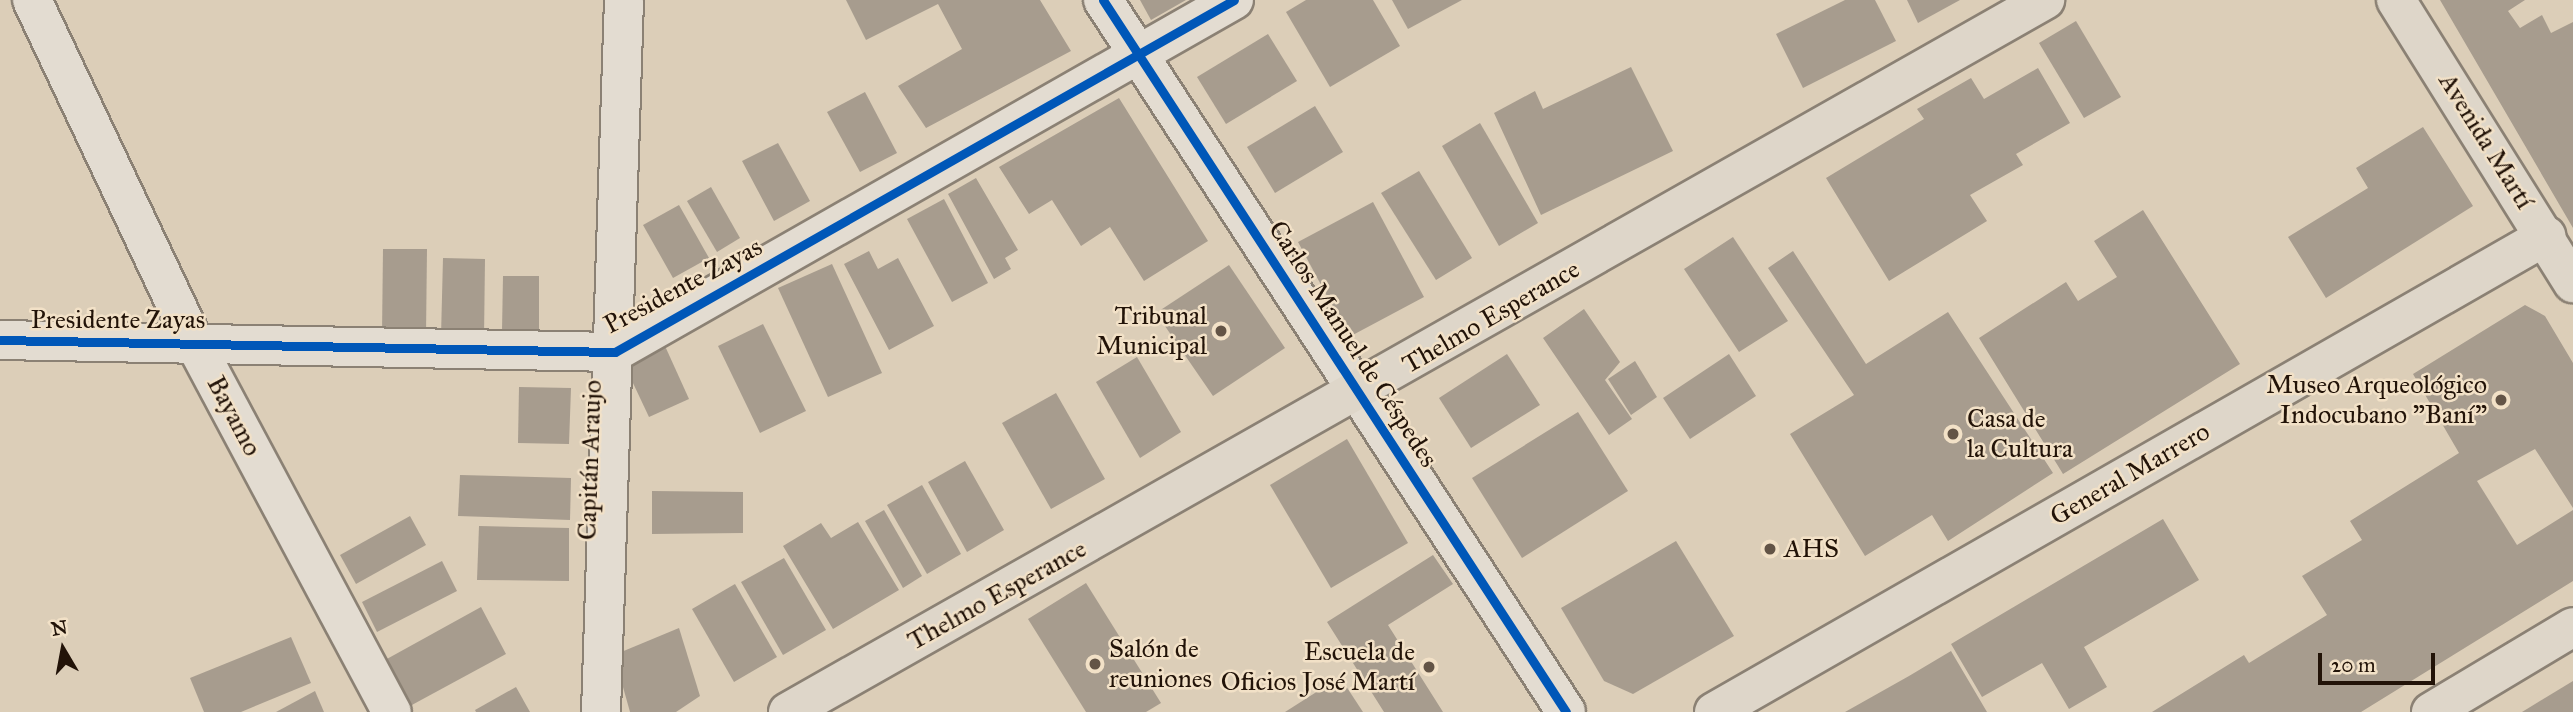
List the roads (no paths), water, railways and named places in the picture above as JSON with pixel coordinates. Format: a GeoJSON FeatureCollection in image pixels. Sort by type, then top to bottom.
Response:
{"type":"FeatureCollection","features":[{"type":"Feature","properties":{"kind":"main road","name":"Thelmo Esperance"},"geometry":{"type":"LineString","coordinates":[[788,712],[1361,391],[2045,0]]}},
{"type":"Feature","properties":{"kind":"main road","name":"Avenida Martí"},"geometry":{"type":"LineString","coordinates":[[2396,0],[2573,283]]}},
{"type":"Feature","properties":{"kind":"main road","name":"General Marrero"},"geometry":{"type":"LineString","coordinates":[[1714,712],[2546,236]]}},
{"type":"Feature","properties":{"kind":"main road"},"geometry":{"type":"LineString","coordinates":[[2431,712],[2573,627]]}},
{"type":"Feature","properties":{"kind":"street","name":"Bayamo"},"geometry":{"type":"LineString","coordinates":[[32,0],[194,341],[392,712]]}},
{"type":"Feature","properties":{"kind":"street","name":"Capitán Araujo"},"geometry":{"type":"LineString","coordinates":[[601,712],[615,352],[624,0]]}},
{"type":"Feature","properties":{"kind":"street","name":"Carlos Manuel de Céspedes"},"geometry":{"type":"LineString","coordinates":[[1102,0],[1136,57],[1361,391],[1566,712]]}},
{"type":"Feature","properties":{"kind":"street","name":"Presidente Zayas"},"geometry":{"type":"LineString","coordinates":[[0,340],[194,341],[615,352],[1234,0]]}},
{"type":"Feature","properties":{"kind":"place","name":"Tribunal Municipal"},"geometry":{"type":"Point","coordinates":[1221,331]}},
{"type":"Feature","properties":{"kind":"place","name":"Museo Arqueológico Indocubano \"Baní\""},"geometry":{"type":"Point","coordinates":[2501,400]}},
{"type":"Feature","properties":{"kind":"place","name":"Casa de la Cultura"},"geometry":{"type":"Point","coordinates":[1953,434]}},
{"type":"Feature","properties":{"kind":"place","name":"AHS"},"geometry":{"type":"Point","coordinates":[1770,549]}},
{"type":"Feature","properties":{"kind":"place","name":"Salón de reuniones"},"geometry":{"type":"Point","coordinates":[1095,664]}},
{"type":"Feature","properties":{"kind":"place","name":"Escuela de Oficios José Martí"},"geometry":{"type":"Point","coordinates":[1429,667]}}]}
